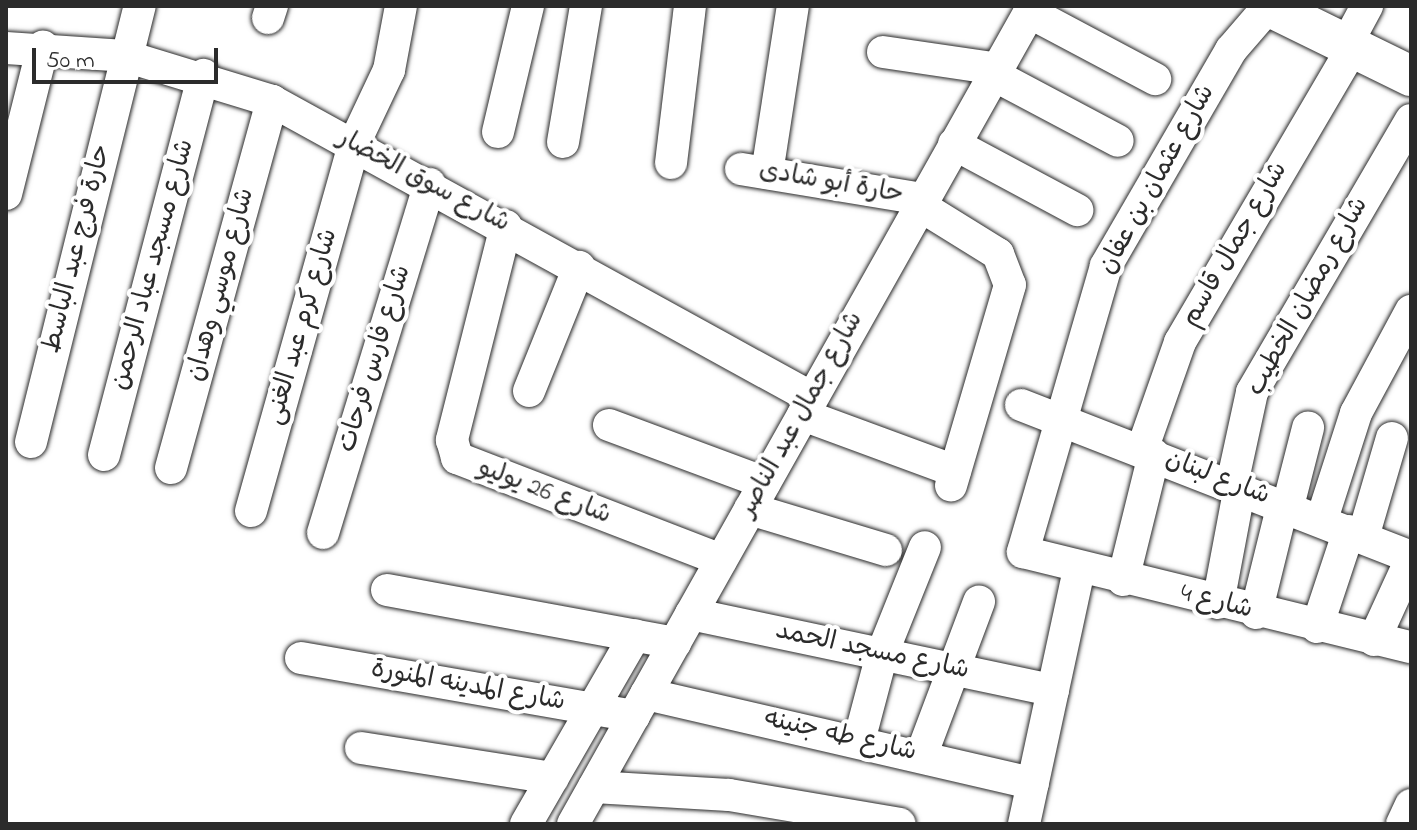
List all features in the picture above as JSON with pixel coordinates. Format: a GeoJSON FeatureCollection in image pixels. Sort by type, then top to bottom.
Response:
{"type":"FeatureCollection","features":[{"type":"Feature","properties":{"kind":"main road"},"geometry":{"type":"LineString","coordinates":[[1268,6],[1348,48],[1411,76]]}},
{"type":"Feature","properties":{"kind":"street","name":"حارة فرج عبد الباسط"},"geometry":{"type":"LineString","coordinates":[[31,442],[125,56],[140,6]]}},
{"type":"Feature","properties":{"kind":"street","name":"شارع كرم عبد الغنى"},"geometry":{"type":"LineString","coordinates":[[251,511],[354,144],[381,96],[401,6]]}},
{"type":"Feature","properties":{"kind":"street"},"geometry":{"type":"LineString","coordinates":[[498,132],[528,6]]}},
{"type":"Feature","properties":{"kind":"street"},"geometry":{"type":"LineString","coordinates":[[563,142],[586,6]]}},
{"type":"Feature","properties":{"kind":"street"},"geometry":{"type":"LineString","coordinates":[[671,163],[690,6]]}},
{"type":"Feature","properties":{"kind":"street","name":"حارة أبو شادى"},"geometry":{"type":"LineString","coordinates":[[793,6],[754,171],[920,202]]}},
{"type":"Feature","properties":{"kind":"street","name":"شارع عثمان بن عفان"},"geometry":{"type":"LineString","coordinates":[[1023,552],[1106,266],[1231,50],[1268,6]]}},
{"type":"Feature","properties":{"kind":"street","name":"شارع جمال قاسم"},"geometry":{"type":"LineString","coordinates":[[1123,580],[1148,453],[1180,342],[1348,48],[1367,6]]}},
{"type":"Feature","properties":{"kind":"street"},"geometry":{"type":"LineString","coordinates":[[1031,9],[1155,79]]}},
{"type":"Feature","properties":{"kind":"street","name":"شارع جمال عبد الناصر"},"geometry":{"type":"LineString","coordinates":[[573,824],[1031,9]]}},
{"type":"Feature","properties":{"kind":"street","name":"شارع سوق الخضار"},"geometry":{"type":"LineString","coordinates":[[6,48],[43,47],[125,56],[204,75],[272,101],[579,267],[808,406],[953,478],[1010,285],[998,254],[920,202]]}},
{"type":"Feature","properties":{"kind":"street"},"geometry":{"type":"LineString","coordinates":[[6,194],[43,47]]}},
{"type":"Feature","properties":{"kind":"street"},"geometry":{"type":"LineString","coordinates":[[883,52],[996,72],[1118,141]]}},
{"type":"Feature","properties":{"kind":"street","name":"شارع مسجد عباد الرحمن"},"geometry":{"type":"LineString","coordinates":[[104,455],[204,75]]}},
{"type":"Feature","properties":{"kind":"street","name":"شارع موسي وهدان"},"geometry":{"type":"LineString","coordinates":[[171,468],[272,101]]}},
{"type":"Feature","properties":{"kind":"street","name":"شارع رمضان الخطيب"},"geometry":{"type":"LineString","coordinates":[[1218,603],[1252,392],[1411,120]]}},
{"type":"Feature","properties":{"kind":"street"},"geometry":{"type":"LineString","coordinates":[[954,144],[1077,210]]}},
{"type":"Feature","properties":{"kind":"street","name":"شارع فارس فرحات"},"geometry":{"type":"LineString","coordinates":[[323,533],[430,184]]}},
{"type":"Feature","properties":{"kind":"street","name":"شارع 26 يوليو"},"geometry":{"type":"LineString","coordinates":[[506,226],[452,440],[457,458],[721,560]]}},
{"type":"Feature","properties":{"kind":"street"},"geometry":{"type":"LineString","coordinates":[[529,391],[579,267]]}},
{"type":"Feature","properties":{"kind":"street"},"geometry":{"type":"LineString","coordinates":[[1317,627],[1345,529],[1356,413],[1411,311]]}},
{"type":"Feature","properties":{"kind":"street","name":"شارع لبنان"},"geometry":{"type":"LineString","coordinates":[[1021,405],[1285,505],[1411,558]]}},
{"type":"Feature","properties":{"kind":"street"},"geometry":{"type":"LineString","coordinates":[[609,425],[758,496],[886,550]]}},
{"type":"Feature","properties":{"kind":"street"},"geometry":{"type":"LineString","coordinates":[[1256,613],[1308,428]]}},
{"type":"Feature","properties":{"kind":"street"},"geometry":{"type":"LineString","coordinates":[[1345,529],[1392,438]]}},
{"type":"Feature","properties":{"kind":"street"},"geometry":{"type":"LineString","coordinates":[[859,741],[882,654],[925,547]]}},
{"type":"Feature","properties":{"kind":"street","name":"شارع 4"},"geometry":{"type":"LineString","coordinates":[[1023,552],[1079,570],[1411,647]]}},
{"type":"Feature","properties":{"kind":"street"},"geometry":{"type":"LineString","coordinates":[[1374,640],[1411,558]]}},
{"type":"Feature","properties":{"kind":"street"},"geometry":{"type":"LineString","coordinates":[[1024,824],[1079,570]]}},
{"type":"Feature","properties":{"kind":"street"},"geometry":{"type":"LineString","coordinates":[[387,590],[675,643]]}},
{"type":"Feature","properties":{"kind":"street"},"geometry":{"type":"LineString","coordinates":[[921,756],[979,602]]}},
{"type":"Feature","properties":{"kind":"street","name":"شارع مسجد الحمد"},"geometry":{"type":"LineString","coordinates":[[691,614],[1053,690]]}},
{"type":"Feature","properties":{"kind":"street"},"geometry":{"type":"LineString","coordinates":[[526,824],[635,635]]}},
{"type":"Feature","properties":{"kind":"street","name":"شارع المدينه المنورة"},"geometry":{"type":"LineString","coordinates":[[301,658],[593,708],[640,705]]}},
{"type":"Feature","properties":{"kind":"street","name":"شارع طه جنينه"},"geometry":{"type":"LineString","coordinates":[[640,705],[859,741],[1033,783]]}},
{"type":"Feature","properties":{"kind":"street"},"geometry":{"type":"LineString","coordinates":[[361,748],[553,778]]}},
{"type":"Feature","properties":{"kind":"street"},"geometry":{"type":"LineString","coordinates":[[594,787],[729,795],[900,824]]}},
{"type":"Feature","properties":{"kind":"street"},"geometry":{"type":"LineString","coordinates":[[1402,824],[1411,805]]}}]}
